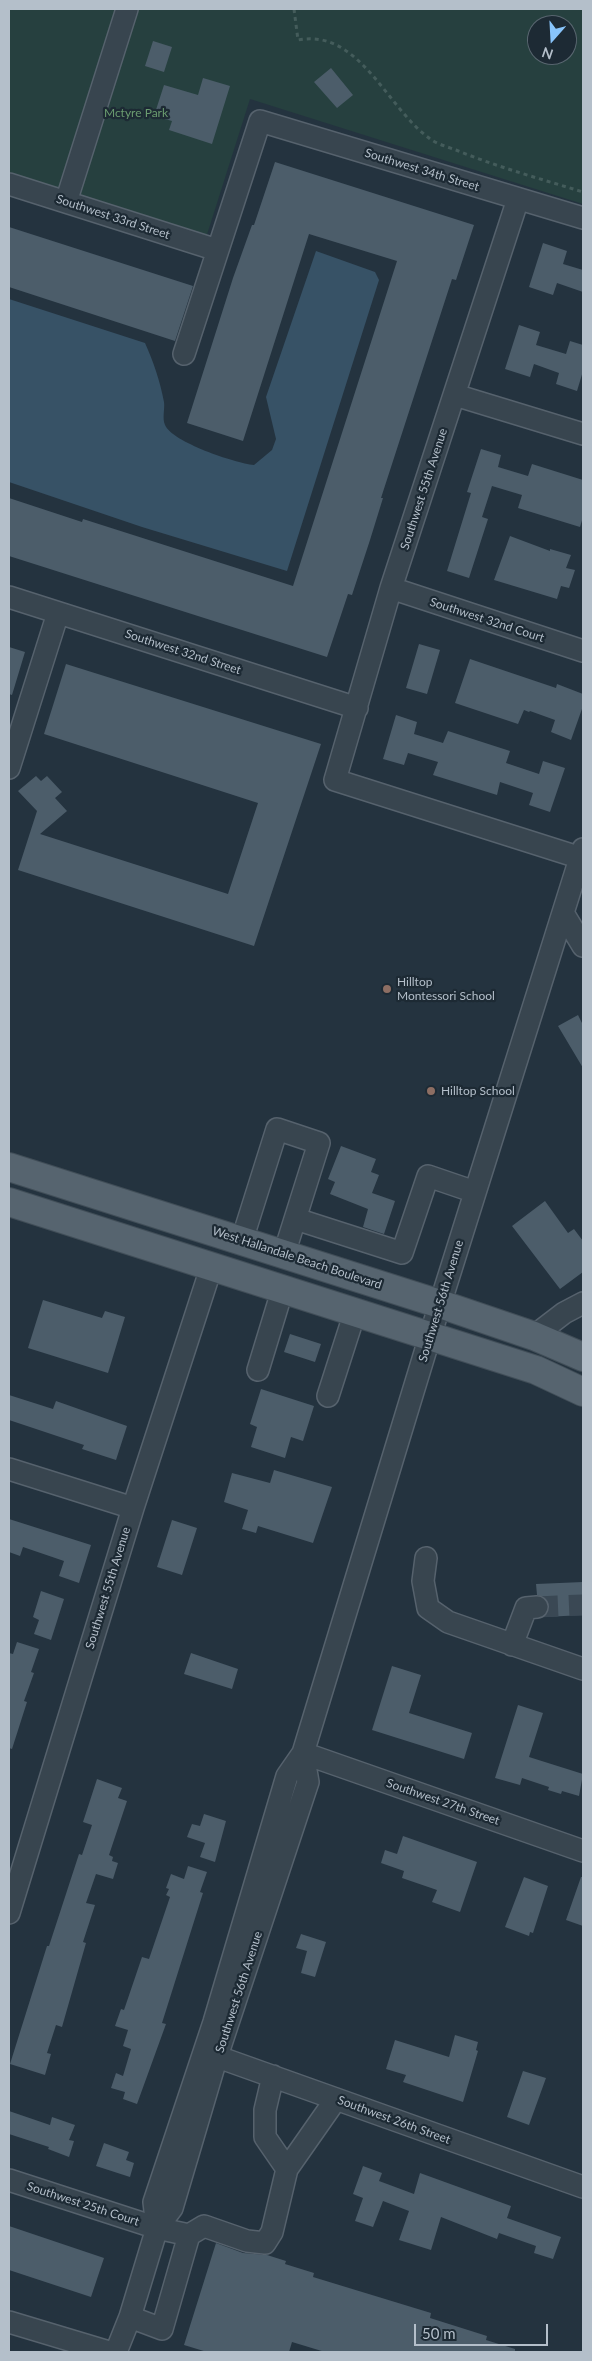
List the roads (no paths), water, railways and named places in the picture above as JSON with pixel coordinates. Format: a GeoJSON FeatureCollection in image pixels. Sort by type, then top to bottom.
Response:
{"type":"FeatureCollection","features":[{"type":"Feature","properties":{"kind":"main road","name":"West Hallandale Beach Boulevard"},"geometry":{"type":"LineString","coordinates":[[9,1167],[440,1304],[534,1336],[583,1357]]}},
{"type":"Feature","properties":{"kind":"main road"},"geometry":{"type":"LineString","coordinates":[[9,1202],[212,1265],[536,1370],[583,1392]]}},
{"type":"Feature","properties":{"kind":"street"},"geometry":{"type":"LineString","coordinates":[[66,202],[127,9]]}},
{"type":"Feature","properties":{"kind":"street","name":"Southwest 34th Street"},"geometry":{"type":"LineString","coordinates":[[217,250],[260,121],[583,218]]}},
{"type":"Feature","properties":{"kind":"street","name":"Southwest 33rd Street"},"geometry":{"type":"LineString","coordinates":[[9,184],[217,250]]}},
{"type":"Feature","properties":{"kind":"street","name":"Southwest 55th Avenue"},"geometry":{"type":"LineString","coordinates":[[518,199],[392,588],[335,780],[582,854]]}},
{"type":"Feature","properties":{"kind":"street"},"geometry":{"type":"LineString","coordinates":[[184,354],[217,250]]}},
{"type":"Feature","properties":{"kind":"street"},"geometry":{"type":"LineString","coordinates":[[455,394],[583,434]]}},
{"type":"Feature","properties":{"kind":"street","name":"Southwest 32nd Court"},"geometry":{"type":"LineString","coordinates":[[392,588],[583,651]]}},
{"type":"Feature","properties":{"kind":"street","name":"Southwest 32nd Street"},"geometry":{"type":"LineString","coordinates":[[9,597],[357,708]]}},
{"type":"Feature","properties":{"kind":"street"},"geometry":{"type":"LineString","coordinates":[[9,768],[58,613]]}},
{"type":"Feature","properties":{"kind":"street","name":"Southwest 56th Avenue"},"geometry":{"type":"LineString","coordinates":[[116,2352],[130,2317],[157,2228],[154,2202],[210,2054],[287,1776],[303,1753],[430,1336],[582,854]]}},
{"type":"Feature","properties":{"kind":"street"},"geometry":{"type":"LineString","coordinates":[[562,913],[583,946]]}},
{"type":"Feature","properties":{"kind":"street"},"geometry":{"type":"LineString","coordinates":[[242,1240],[276,1128],[319,1143],[284,1254]]}},
{"type":"Feature","properties":{"kind":"street"},"geometry":{"type":"LineString","coordinates":[[296,1219],[402,1253],[428,1176],[475,1192]]}},
{"type":"Feature","properties":{"kind":"street","name":"Southwest 55th Avenue"},"geometry":{"type":"LineString","coordinates":[[9,1913],[133,1508],[212,1265]]}},
{"type":"Feature","properties":{"kind":"street"},"geometry":{"type":"LineString","coordinates":[[258,1370],[283,1288]]}},
{"type":"Feature","properties":{"kind":"street"},"geometry":{"type":"LineString","coordinates":[[534,1336],[564,1313],[583,1303]]}},
{"type":"Feature","properties":{"kind":"street"},"geometry":{"type":"LineString","coordinates":[[328,1396],[355,1312]]}},
{"type":"Feature","properties":{"kind":"street"},"geometry":{"type":"LineString","coordinates":[[9,1468],[133,1508]]}},
{"type":"Feature","properties":{"kind":"street"},"geometry":{"type":"LineString","coordinates":[[426,1558],[423,1581],[428,1608],[448,1622],[583,1669]]}},
{"type":"Feature","properties":{"kind":"street"},"geometry":{"type":"LineString","coordinates":[[512,1644],[526,1608],[538,1607]]}},
{"type":"Feature","properties":{"kind":"street","name":"Southwest 27th Street"},"geometry":{"type":"LineString","coordinates":[[303,1753],[583,1851]]}},
{"type":"Feature","properties":{"kind":"street","name":"Southwest 26th Street"},"geometry":{"type":"LineString","coordinates":[[210,2054],[583,2187]]}},
{"type":"Feature","properties":{"kind":"street"},"geometry":{"type":"LineString","coordinates":[[274,2076],[265,2110],[264,2137],[287,2169]]}},
{"type":"Feature","properties":{"kind":"street"},"geometry":{"type":"LineString","coordinates":[[130,2317],[162,2329],[189,2235],[204,2226],[247,2241],[265,2242],[272,2232],[287,2169],[336,2099]]}},
{"type":"Feature","properties":{"kind":"street","name":"Southwest 25th Court"},"geometry":{"type":"LineString","coordinates":[[9,2180],[157,2228],[189,2235]]}},
{"type":"Feature","properties":{"kind":"street"},"geometry":{"type":"LineString","coordinates":[[9,2322],[109,2352]]}},
{"type":"Feature","properties":{"kind":"water"},"geometry":{"type":"Polygon","coordinates":[[[316,251],[375,272],[379,280],[287,571],[142,527],[9,482],[9,299],[145,343],[159,379],[164,402],[164,422],[170,432],[205,451],[254,465],[272,450],[276,439],[266,397],[316,251]]]}},
{"type":"Feature","properties":{"kind":"tunnel"},"geometry":{"type":"LineString","coordinates":[[537,1607],[583,1605]]}},
{"type":"Feature","properties":{"kind":"place","name":"Hilltop Montessori School"},"geometry":{"type":"Point","coordinates":[387,989]}},
{"type":"Feature","properties":{"kind":"place","name":"Hilltop School"},"geometry":{"type":"Point","coordinates":[431,1091]}},
{"type":"Feature","properties":{"kind":"park label","name":"Mctyre Park"},"geometry":{"type":"Point","coordinates":[136,113]}}]}
